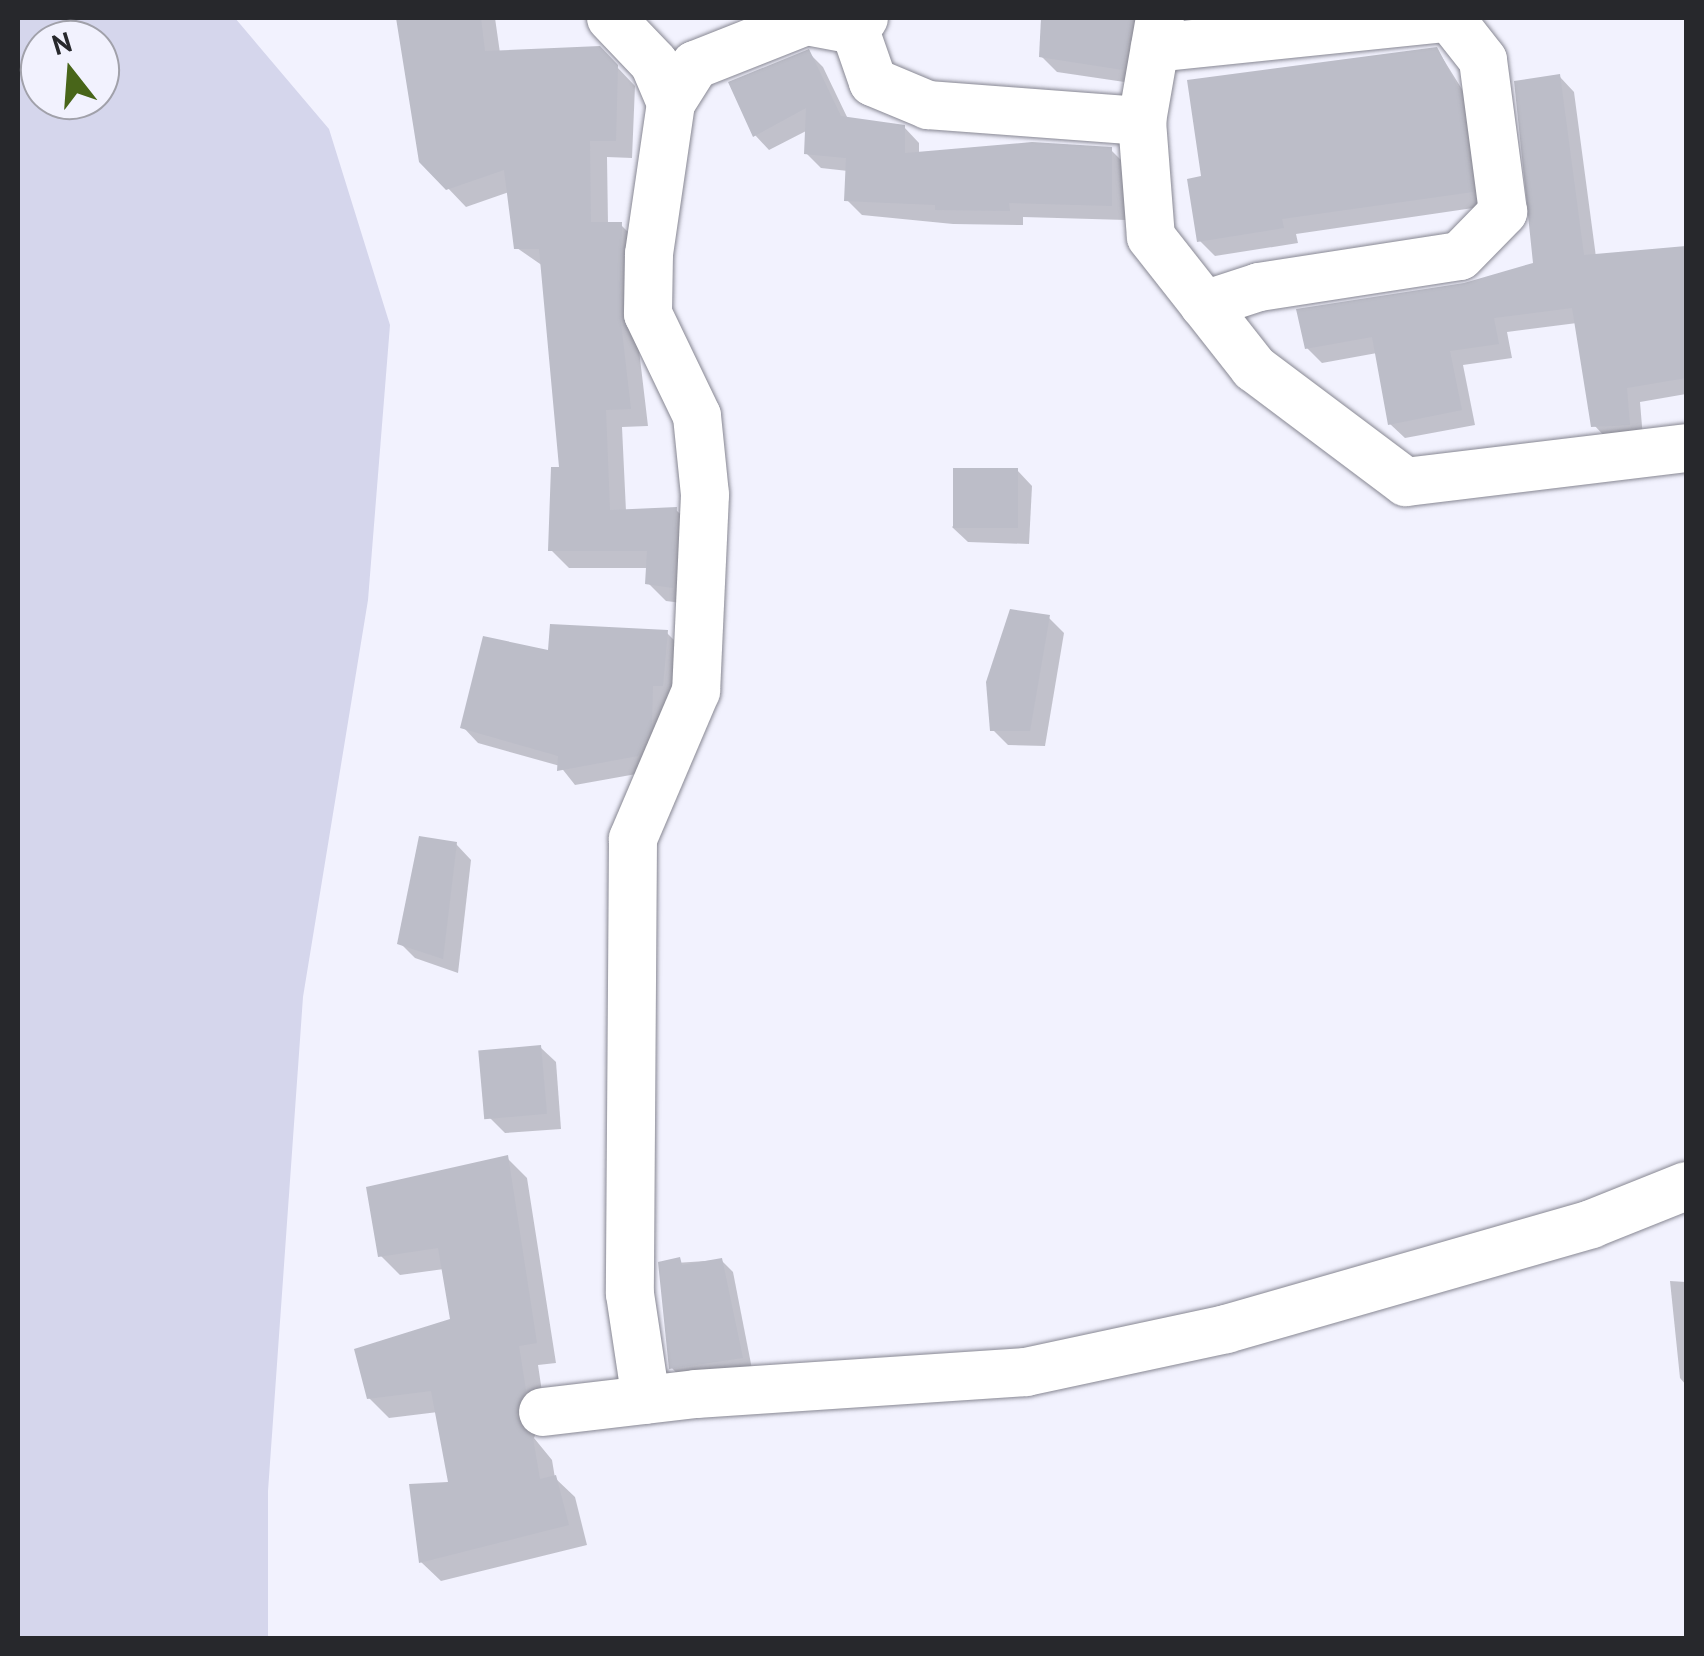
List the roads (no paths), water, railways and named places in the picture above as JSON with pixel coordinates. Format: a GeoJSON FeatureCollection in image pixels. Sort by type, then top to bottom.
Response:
{"type":"FeatureCollection","features":[{"type":"Feature","properties":{"kind":"street"},"geometry":{"type":"LineString","coordinates":[[611,18],[654,63],[672,104]]}},
{"type":"Feature","properties":{"kind":"street"},"geometry":{"type":"LineString","coordinates":[[1204,305],[1259,287],[1460,256],[1503,212],[1483,60],[1448,18],[1158,33],[1142,121],[1150,237],[1254,368],[1406,482],[1686,448]]}},
{"type":"Feature","properties":{"kind":"street"},"geometry":{"type":"LineString","coordinates":[[646,1400],[630,1294],[633,838],[696,690],[706,496],[697,416],[648,314],[649,254],[672,104],[695,65],[806,21],[860,24],[873,82],[928,105],[1142,121]]}},
{"type":"Feature","properties":{"kind":"street"},"geometry":{"type":"LineString","coordinates":[[544,1412],[646,1400],[1026,1372],[1226,1329],[1590,1224],[1686,1186]]}}]}
